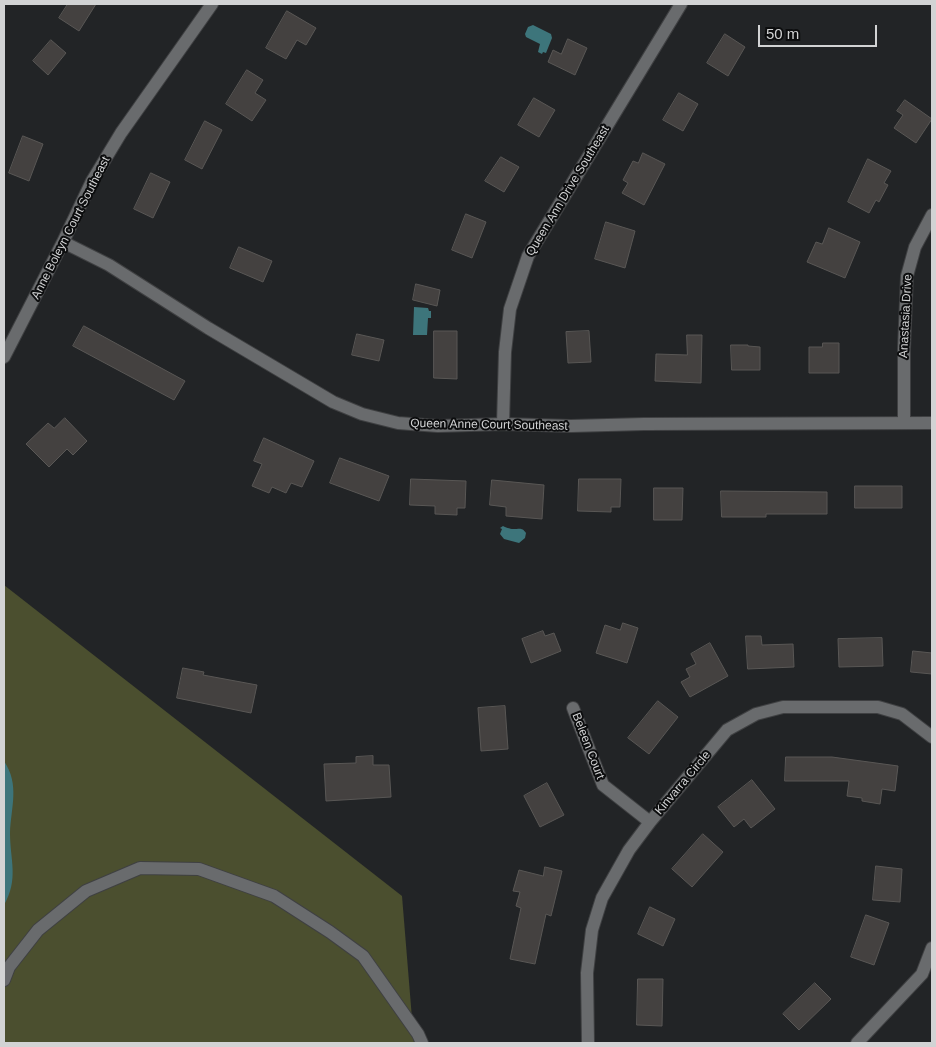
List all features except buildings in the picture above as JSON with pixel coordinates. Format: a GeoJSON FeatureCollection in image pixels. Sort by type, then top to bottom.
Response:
{"type":"FeatureCollection","features":[{"type":"Feature","properties":{"kind":"street","name":"Anne Boleyn Court Southeast"},"geometry":{"type":"LineString","coordinates":[[4,357],[92,181],[121,133],[212,4]]}},
{"type":"Feature","properties":{"kind":"street","name":"Queen Ann Drive Southeast"},"geometry":{"type":"LineString","coordinates":[[503,424],[505,352],[510,309],[528,256],[681,4]]}},
{"type":"Feature","properties":{"kind":"street","name":"Anastasia Drive"},"geometry":{"type":"LineString","coordinates":[[904,423],[906,276],[915,247],[932,215]]}},
{"type":"Feature","properties":{"kind":"street","name":"Queen Anne Court Southeast"},"geometry":{"type":"LineString","coordinates":[[63,242],[109,266],[208,328],[333,402],[362,414],[398,423],[438,426],[503,424],[571,426],[644,424],[932,424]]}},
{"type":"Feature","properties":{"kind":"street","name":"Kinvarra Circle"},"geometry":{"type":"LineString","coordinates":[[588,1043],[587,973],[592,930],[602,898],[629,850],[727,730],[756,714],[783,707],[878,707],[902,714],[932,736]]}},
{"type":"Feature","properties":{"kind":"street","name":"Beleen Court"},"geometry":{"type":"LineString","coordinates":[[573,708],[603,785],[650,822]]}},
{"type":"Feature","properties":{"kind":"street"},"geometry":{"type":"LineString","coordinates":[[4,980],[9,967],[38,930],[86,891],[140,868],[200,869],[274,896],[363,956],[414,1027],[422,1043]]}},
{"type":"Feature","properties":{"kind":"street"},"geometry":{"type":"LineString","coordinates":[[857,1043],[922,974],[932,948]]}},
{"type":"Feature","properties":{"kind":"green space"},"geometry":{"type":"Polygon","coordinates":[[[4,585],[402,896],[414,1043],[4,1043],[4,585]]]}},
{"type":"Feature","properties":{"kind":"water"},"geometry":{"type":"Polygon","coordinates":[[[533,25],[551,34],[552,38],[546,53],[538,52],[540,44],[526,37],[525,34],[528,27],[533,25]]]}},
{"type":"Feature","properties":{"kind":"water"},"geometry":{"type":"Polygon","coordinates":[[[414,307],[428,308],[431,311],[431,318],[428,318],[427,335],[413,335],[414,307]]]}},
{"type":"Feature","properties":{"kind":"water"},"geometry":{"type":"Polygon","coordinates":[[[503,526],[512,529],[522,529],[526,533],[525,538],[519,543],[504,539],[500,534],[502,529],[500,528],[503,526]]]}},
{"type":"Feature","properties":{"kind":"water"},"geometry":{"type":"Polygon","coordinates":[[[4,761],[9,770],[13,787],[10,833],[13,869],[9,896],[4,905],[4,761]]]}}]}
